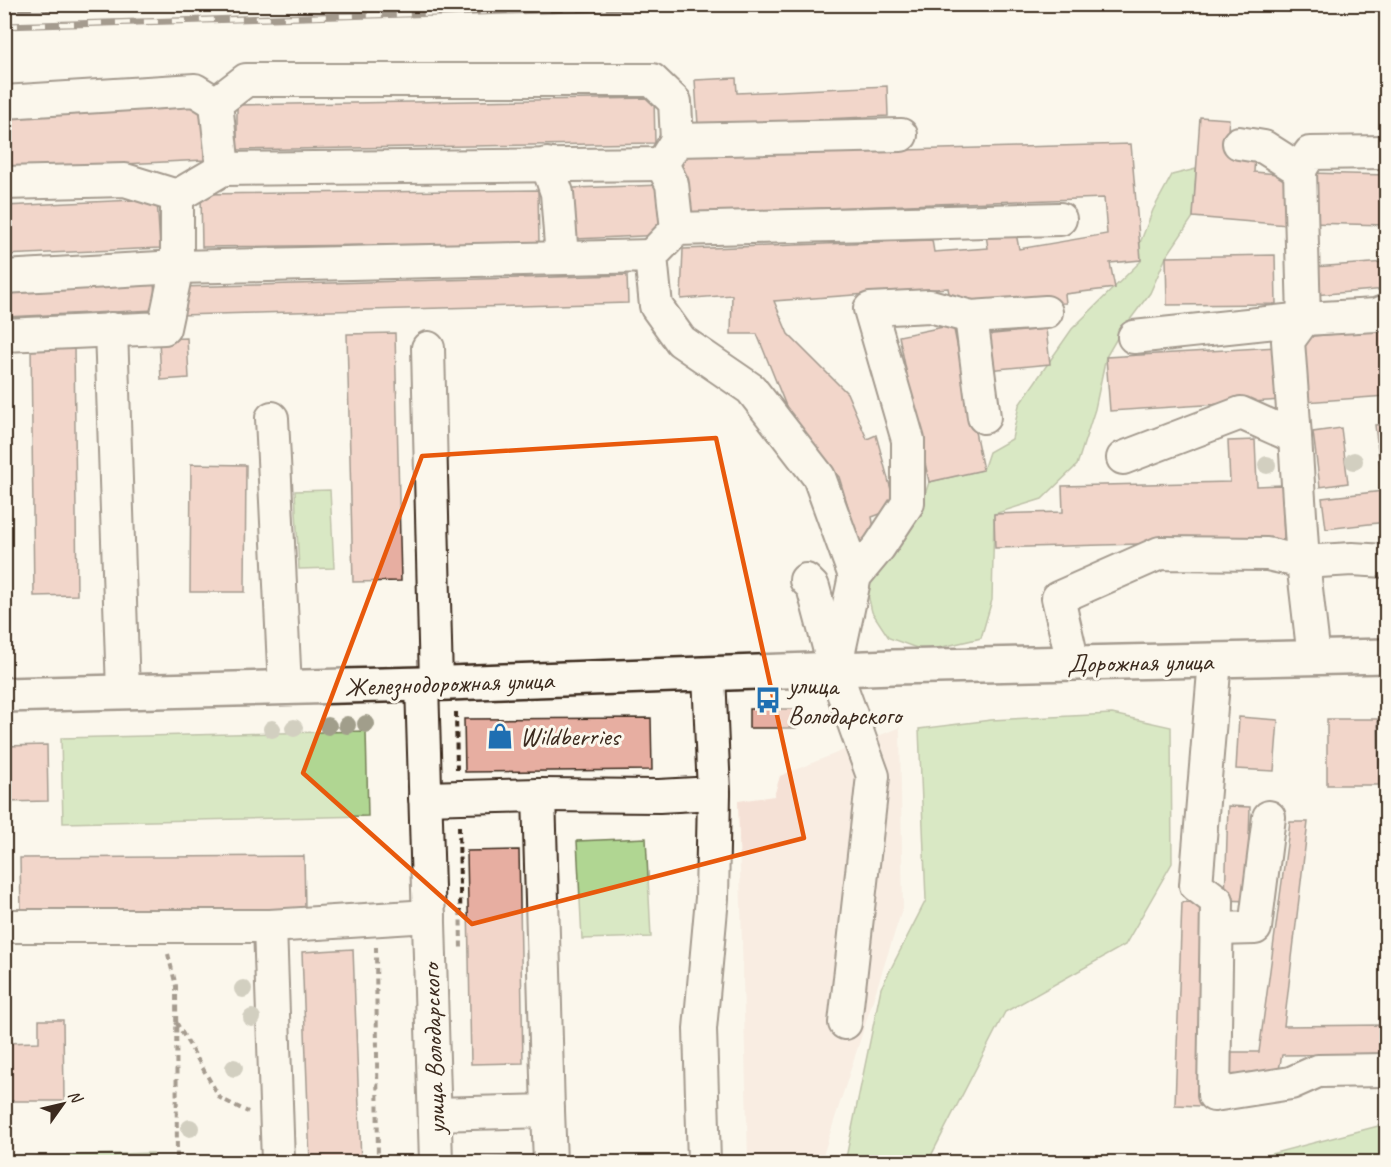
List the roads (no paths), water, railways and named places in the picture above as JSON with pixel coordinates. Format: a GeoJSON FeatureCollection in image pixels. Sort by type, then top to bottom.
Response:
{"type":"FeatureCollection","features":[{"type":"Feature","properties":{"kind":"main road","name":"Дорожная улица"},"geometry":{"type":"LineString","coordinates":[[893,668],[1386,656]]}},
{"type":"Feature","properties":{"kind":"main road","name":"Железнодорожная улица"},"geometry":{"type":"LineString","coordinates":[[4,695],[285,688],[438,690],[709,674],[893,668]]}},
{"type":"Feature","properties":{"kind":"street"},"geometry":{"type":"LineString","coordinates":[[216,103],[246,80],[652,80],[675,102],[670,152],[677,229]]}},
{"type":"Feature","properties":{"kind":"street"},"geometry":{"type":"LineString","coordinates":[[4,102],[195,90],[216,103]]}},
{"type":"Feature","properties":{"kind":"street"},"geometry":{"type":"LineString","coordinates":[[216,103],[223,169]]}},
{"type":"Feature","properties":{"kind":"street"},"geometry":{"type":"LineString","coordinates":[[4,183],[125,180],[177,196],[223,169],[547,164],[670,152],[901,135]]}},
{"type":"Feature","properties":{"kind":"street"},"geometry":{"type":"LineString","coordinates":[[1239,143],[1264,147],[1300,170]]}},
{"type":"Feature","properties":{"kind":"street"},"geometry":{"type":"LineString","coordinates":[[1314,658],[1303,562],[1288,341],[1304,319],[1300,170],[1310,153],[1386,152]]}},
{"type":"Feature","properties":{"kind":"street"},"geometry":{"type":"LineString","coordinates":[[547,164],[557,193],[562,258]]}},
{"type":"Feature","properties":{"kind":"street"},"geometry":{"type":"LineString","coordinates":[[4,335],[164,328],[177,267],[177,196]]}},
{"type":"Feature","properties":{"kind":"street"},"geometry":{"type":"LineString","coordinates":[[4,277],[177,267],[651,256],[677,229],[1060,219]]}},
{"type":"Feature","properties":{"kind":"street"},"geometry":{"type":"LineString","coordinates":[[651,256],[656,306],[681,341],[750,389],[819,477],[855,576]]}},
{"type":"Feature","properties":{"kind":"street"},"geometry":{"type":"LineString","coordinates":[[835,670],[855,576],[879,547],[908,503],[908,440],[870,309],[930,306],[971,317],[1046,312]]}},
{"type":"Feature","properties":{"kind":"street"},"geometry":{"type":"LineString","coordinates":[[1134,337],[1304,319],[1376,315],[1386,311]]}},
{"type":"Feature","properties":{"kind":"street"},"geometry":{"type":"LineString","coordinates":[[971,317],[984,417]]}},
{"type":"Feature","properties":{"kind":"street"},"geometry":{"type":"LineString","coordinates":[[111,329],[123,692]]}},
{"type":"Feature","properties":{"kind":"street","name":"улица Володарского"},"geometry":{"type":"LineString","coordinates":[[428,348],[438,690],[425,798],[436,1162]]}},
{"type":"Feature","properties":{"kind":"street"},"geometry":{"type":"LineString","coordinates":[[1123,458],[1241,413],[1295,436]]}},
{"type":"Feature","properties":{"kind":"street"},"geometry":{"type":"LineString","coordinates":[[272,418],[285,688]]}},
{"type":"Feature","properties":{"kind":"street"},"geometry":{"type":"LineString","coordinates":[[1073,663],[1058,598],[1160,552],[1267,555],[1303,562],[1352,559],[1386,561]]}},
{"type":"Feature","properties":{"kind":"street"},"geometry":{"type":"LineString","coordinates":[[806,580],[813,587],[835,670],[873,776],[845,1023]]}},
{"type":"Feature","properties":{"kind":"street"},"geometry":{"type":"LineString","coordinates":[[1215,660],[1196,885],[1217,901],[1214,1095],[1291,1083],[1318,1071],[1386,1070]]}},
{"type":"Feature","properties":{"kind":"street"},"geometry":{"type":"LineString","coordinates":[[704,1162],[700,1029],[712,898],[714,794],[709,674]]}},
{"type":"Feature","properties":{"kind":"street"},"geometry":{"type":"LineString","coordinates":[[425,798],[714,794]]}},
{"type":"Feature","properties":{"kind":"street"},"geometry":{"type":"LineString","coordinates":[[539,795],[550,1162]]}},
{"type":"Feature","properties":{"kind":"street"},"geometry":{"type":"LineString","coordinates":[[1216,929],[1255,928],[1269,817]]}},
{"type":"Feature","properties":{"kind":"street"},"geometry":{"type":"LineString","coordinates":[[4,926],[270,926],[429,916]]}},
{"type":"Feature","properties":{"kind":"street"},"geometry":{"type":"LineString","coordinates":[[270,926],[278,1162]]}},
{"type":"Feature","properties":{"kind":"street"},"geometry":{"type":"LineString","coordinates":[[435,1114],[548,1111]]}},
{"type":"Feature","properties":{"kind":"railway"},"geometry":{"type":"LineString","coordinates":[[4,9],[163,4]]}},
{"type":"Feature","properties":{"kind":"railway"},"geometry":{"type":"LineString","coordinates":[[4,26],[749,4]]}},
{"type":"Feature","properties":{"kind":"place","name":"улица Володарского"},"geometry":{"type":"Point","coordinates":[768,700]}},
{"type":"Feature","properties":{"kind":"place","name":"Wildberries"},"geometry":{"type":"Point","coordinates":[500,736]}}]}
